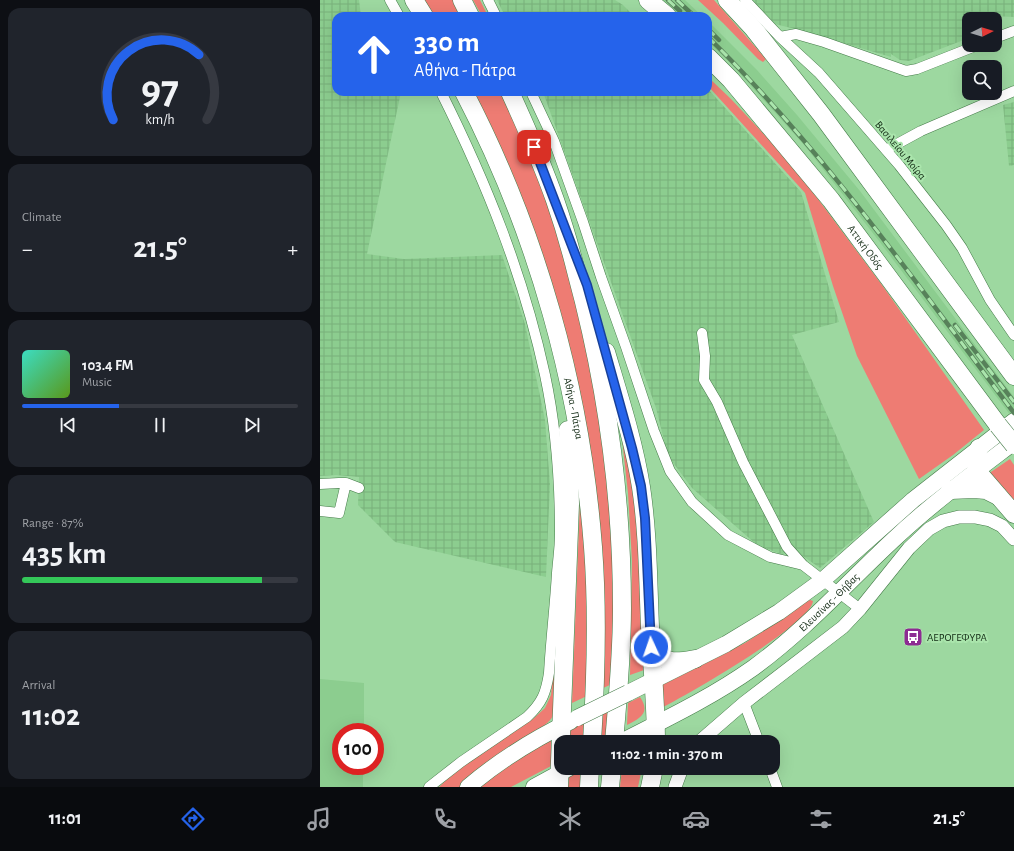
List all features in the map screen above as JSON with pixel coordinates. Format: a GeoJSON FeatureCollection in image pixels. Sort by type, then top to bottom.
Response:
{"type":"FeatureCollection","features":[{"type":"Feature","properties":{"kind":"highway"},"geometry":{"type":"LineString","coordinates":[[414,0],[422,12]]}},
{"type":"Feature","properties":{"kind":"highway"},"geometry":{"type":"LineString","coordinates":[[462,0],[468,12]]}},
{"type":"Feature","properties":{"kind":"highway"},"geometry":{"type":"LineString","coordinates":[[648,0],[662,12]]}},
{"type":"Feature","properties":{"kind":"highway"},"geometry":{"type":"LineString","coordinates":[[727,0],[753,28],[812,102],[1014,376]]}},
{"type":"Feature","properties":{"kind":"highway","name":"Αττική Οδός"},"geometry":{"type":"LineString","coordinates":[[712,61],[731,80],[831,200],[1006,423],[1014,444]]}},
{"type":"Feature","properties":{"kind":"highway","name":"Αθήνα - Πάτρα"},"geometry":{"type":"LineString","coordinates":[[466,96],[489,141],[519,215],[547,298],[564,363],[583,461],[593,547],[596,643],[592,735]]}},
{"type":"Feature","properties":{"kind":"highway"},"geometry":{"type":"LineString","coordinates":[[512,96],[556,201],[587,285],[641,486],[647,547],[656,735]]}},
{"type":"Feature","properties":{"kind":"highway"},"geometry":{"type":"LineString","coordinates":[[556,201],[589,320],[606,411],[614,465],[620,544],[622,610],[620,668],[621,735]]}},
{"type":"Feature","properties":{"kind":"highway"},"geometry":{"type":"LineString","coordinates":[[563,776],[561,726],[570,482],[564,363]]}},
{"type":"Feature","properties":{"kind":"highway"},"geometry":{"type":"LineString","coordinates":[[979,448],[975,460],[976,471],[1014,514]]}},
{"type":"Feature","properties":{"kind":"highway"},"geometry":{"type":"LineString","coordinates":[[950,490],[986,490],[998,496]]}},
{"type":"Feature","properties":{"kind":"highway"},"geometry":{"type":"LineString","coordinates":[[651,647],[658,656],[667,661],[678,662],[695,659]]}},
{"type":"Feature","properties":{"kind":"highway"},"geometry":{"type":"LineString","coordinates":[[589,787],[590,775]]}},
{"type":"Feature","properties":{"kind":"highway"},"geometry":{"type":"LineString","coordinates":[[610,787],[611,775]]}},
{"type":"Feature","properties":{"kind":"highway"},"geometry":{"type":"LineString","coordinates":[[650,787],[653,775]]}},
{"type":"Feature","properties":{"kind":"main road","name":"Ελευσίνας - Θήβας"},"geometry":{"type":"LineString","coordinates":[[468,787],[507,756],[561,726],[751,630],[779,612],[823,580],[914,500],[979,448],[1006,423]]}},
{"type":"Feature","properties":{"kind":"main road","name":"Ελευσίνας - Θήβας"},"geometry":{"type":"LineString","coordinates":[[633,735],[691,706],[753,668],[804,626],[892,541],[950,490],[1014,444]]}},
{"type":"Feature","properties":{"kind":"main road"},"geometry":{"type":"LineString","coordinates":[[534,787],[563,776]]}},
{"type":"Feature","properties":{"kind":"street"},"geometry":{"type":"LineString","coordinates":[[390,0],[398,12]]}},
{"type":"Feature","properties":{"kind":"street"},"geometry":{"type":"LineString","coordinates":[[488,0],[494,12]]}},
{"type":"Feature","properties":{"kind":"street","name":"Βασιλείου Μοίρα"},"geometry":{"type":"LineString","coordinates":[[745,0],[780,37],[819,72],[904,171],[962,248],[990,300],[1014,335]]}},
{"type":"Feature","properties":{"kind":"street"},"geometry":{"type":"LineString","coordinates":[[1002,35],[1014,31]]}},
{"type":"Feature","properties":{"kind":"street"},"geometry":{"type":"LineString","coordinates":[[780,37],[796,34],[851,51],[906,71],[917,70],[962,52]]}},
{"type":"Feature","properties":{"kind":"street"},"geometry":{"type":"LineString","coordinates":[[886,150],[921,131],[1014,91]]}},
{"type":"Feature","properties":{"kind":"street"},"geometry":{"type":"LineString","coordinates":[[429,787],[461,762],[527,717],[542,699],[549,673],[560,536],[560,510],[555,440],[545,376],[530,317],[498,218],[467,146],[443,96]]}},
{"type":"Feature","properties":{"kind":"street"},"geometry":{"type":"LineString","coordinates":[[534,96],[554,141],[654,431],[670,471],[692,502],[728,535],[770,556],[803,565]]}},
{"type":"Feature","properties":{"kind":"street"},"geometry":{"type":"LineString","coordinates":[[702,333],[705,356],[704,380],[716,402],[742,462],[787,547],[803,565],[860,609]]}},
{"type":"Feature","properties":{"kind":"street"},"geometry":{"type":"LineString","coordinates":[[320,511],[339,513],[346,483]]}},
{"type":"Feature","properties":{"kind":"street"},"geometry":{"type":"LineString","coordinates":[[320,484],[346,483],[359,488]]}},
{"type":"Feature","properties":{"kind":"street"},"geometry":{"type":"LineString","coordinates":[[708,735],[744,703],[844,627],[909,548],[929,529],[943,521],[959,517],[975,517],[990,520],[1002,526],[1014,539]]}},
{"type":"Feature","properties":{"kind":"street"},"geometry":{"type":"LineString","coordinates":[[744,703],[756,735]]}},
{"type":"Feature","properties":{"kind":"street"},"geometry":{"type":"LineString","coordinates":[[675,787],[679,775]]}},
{"type":"Feature","properties":{"kind":"street"},"geometry":{"type":"LineString","coordinates":[[773,775],[777,787]]}},
{"type":"Feature","properties":{"kind":"shaded area"},"geometry":{"type":"Polygon","coordinates":[[[320,0],[359,0],[360,12],[332,12],[332,96],[400,96],[367,254],[404,259],[502,255],[525,324],[545,420],[550,484],[546,577],[395,542],[358,505],[359,477],[336,475],[320,476],[320,0]]]}},
{"type":"Feature","properties":{"kind":"shaded area"},"geometry":{"type":"Polygon","coordinates":[[[422,0],[454,0],[461,12],[429,12],[422,0]]]}},
{"type":"Feature","properties":{"kind":"shaded area"},"geometry":{"type":"Polygon","coordinates":[[[473,0],[480,0],[486,12],[480,12],[473,0]]]}},
{"type":"Feature","properties":{"kind":"shaded area"},"geometry":{"type":"Polygon","coordinates":[[[497,0],[615,0],[630,12],[503,12],[497,0]]]}},
{"type":"Feature","properties":{"kind":"shaded area"},"geometry":{"type":"Polygon","coordinates":[[[663,0],[685,0],[698,12],[676,12],[663,0]]]}},
{"type":"Feature","properties":{"kind":"shaded area"},"geometry":{"type":"Polygon","coordinates":[[[698,0],[714,0],[766,59],[763,62],[758,59],[698,0]]]}},
{"type":"Feature","properties":{"kind":"shaded area"},"geometry":{"type":"Polygon","coordinates":[[[752,0],[1014,0],[1014,17],[1002,16],[1002,12],[962,12],[962,41],[909,61],[900,60],[891,54],[891,57],[775,24],[752,0]]]}},
{"type":"Feature","properties":{"kind":"shaded area"},"geometry":{"type":"Polygon","coordinates":[[[712,25],[757,70],[797,115],[860,191],[1014,397],[1014,420],[879,241],[805,146],[733,66],[712,46],[712,25]]]}},
{"type":"Feature","properties":{"kind":"shaded area"},"geometry":{"type":"Polygon","coordinates":[[[712,81],[774,145],[812,191],[882,285],[984,430],[953,455],[919,479],[857,356],[833,286],[805,193],[712,90],[712,81]]]}},
{"type":"Feature","properties":{"kind":"shaded area"},"geometry":{"type":"Polygon","coordinates":[[[712,93],[801,192],[839,322],[792,335],[874,522],[820,568],[797,552],[781,554],[757,545],[692,488],[668,456],[656,408],[544,96],[712,96],[712,93]]]}},
{"type":"Feature","properties":{"kind":"shaded area"},"geometry":{"type":"Polygon","coordinates":[[[472,96],[505,96],[538,173],[574,289],[604,440],[615,578],[612,684],[601,689],[587,443],[472,96]]]}},
{"type":"Feature","properties":{"kind":"shaded area"},"geometry":{"type":"Polygon","coordinates":[[[1014,102],[1014,165],[1009,166],[1003,105],[1014,102]]]}},
{"type":"Feature","properties":{"kind":"shaded area"},"geometry":{"type":"Polygon","coordinates":[[[622,439],[637,487],[647,669],[630,675],[632,561],[628,493],[622,439]]]}},
{"type":"Feature","properties":{"kind":"shaded area"},"geometry":{"type":"Polygon","coordinates":[[[1010,459],[1014,465],[1014,502],[988,474],[1010,459]]]}},
{"type":"Feature","properties":{"kind":"shaded area"},"geometry":{"type":"Polygon","coordinates":[[[580,500],[582,500],[589,606],[589,695],[572,703],[580,500]]]}},
{"type":"Feature","properties":{"kind":"shaded area"},"geometry":{"type":"Polygon","coordinates":[[[562,587],[555,712],[552,717],[545,725],[506,750],[460,787],[439,787],[463,764],[533,719],[545,708],[551,695],[562,587]]]}},
{"type":"Feature","properties":{"kind":"shaded area"},"geometry":{"type":"Polygon","coordinates":[[[810,600],[813,601],[807,612],[771,642],[721,674],[663,707],[660,685],[745,643],[810,600]]]}},
{"type":"Feature","properties":{"kind":"shaded area"},"geometry":{"type":"Polygon","coordinates":[[[320,679],[364,683],[364,723],[332,723],[332,775],[363,775],[363,787],[320,787],[320,679]]]}},
{"type":"Feature","properties":{"kind":"shaded area"},"geometry":{"type":"Polygon","coordinates":[[[640,697],[643,703],[644,711],[640,717],[627,725],[628,703],[640,697]]]}},
{"type":"Feature","properties":{"kind":"shaded area"},"geometry":{"type":"Polygon","coordinates":[[[610,709],[608,734],[606,735],[599,735],[600,714],[610,709]]]}},
{"type":"Feature","properties":{"kind":"shaded area"},"geometry":{"type":"Polygon","coordinates":[[[589,720],[588,735],[570,735],[570,730],[589,720]]]}},
{"type":"Feature","properties":{"kind":"shaded area"},"geometry":{"type":"Polygon","coordinates":[[[551,740],[553,765],[511,787],[479,787],[520,758],[551,740]]]}},
{"type":"Feature","properties":{"kind":"shaded area"},"geometry":{"type":"Polygon","coordinates":[[[569,775],[582,775],[583,787],[568,787],[569,775]]]}},
{"type":"Feature","properties":{"kind":"shaded area"},"geometry":{"type":"Polygon","coordinates":[[[621,775],[641,775],[638,787],[620,787],[621,775]]]}},
{"type":"Feature","properties":{"kind":"railway"},"geometry":{"type":"LineString","coordinates":[[668,0],[680,11]]}},
{"type":"Feature","properties":{"kind":"railway"},"geometry":{"type":"LineString","coordinates":[[677,0],[690,12]]}},
{"type":"Feature","properties":{"kind":"railway"},"geometry":{"type":"LineString","coordinates":[[712,33],[719,40]]}},
{"type":"Feature","properties":{"kind":"railway"},"geometry":{"type":"LineString","coordinates":[[712,41],[791,126],[830,172],[905,267],[1014,413]]}},
{"type":"Feature","properties":{"kind":"railway"},"geometry":{"type":"LineString","coordinates":[[955,325],[1014,402]]}},
{"type":"Feature","properties":{"kind":"place","name":"ΑΕΡΟΓΕΦΥΡΑ"},"geometry":{"type":"Point","coordinates":[913,637]}},
{"type":"Feature","properties":{"kind":"route"},"geometry":{"type":"LineString","coordinates":[[534,147],[587,285],[614,380],[641,486],[647,547],[651,647]]}}]}
